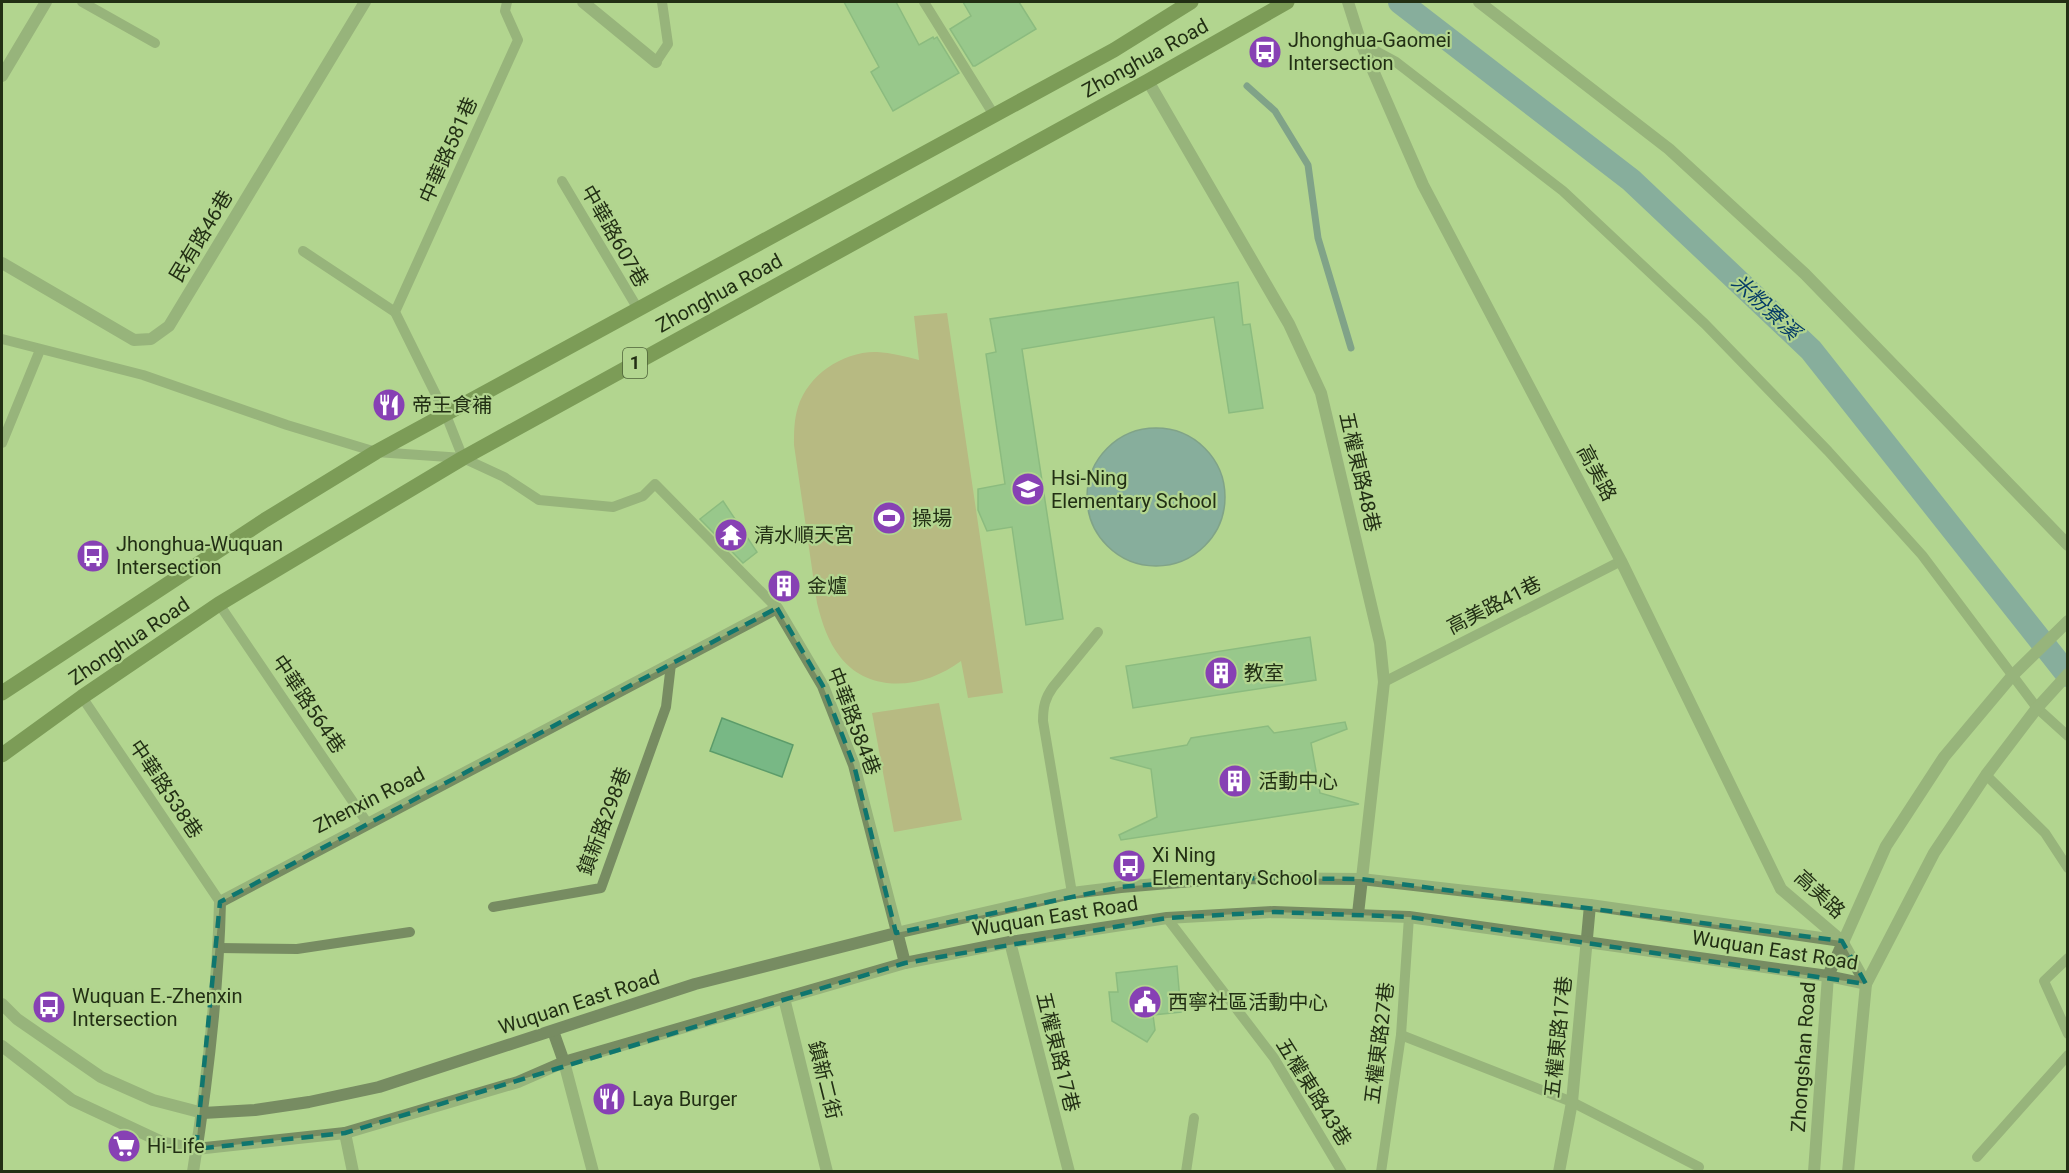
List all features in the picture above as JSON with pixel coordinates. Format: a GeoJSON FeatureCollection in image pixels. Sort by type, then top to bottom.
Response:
{"type":"FeatureCollection","features":[{"type":"Feature","properties":{"kind":"main road","name":"Zhonghua Road"},"geometry":{"type":"LineString","coordinates":[[2,693],[265,520],[376,452],[1114,50],[1191,2]]}},
{"type":"Feature","properties":{"kind":"main road","name":"Zhonghua Road"},"geometry":{"type":"LineString","coordinates":[[2,755],[82,697],[219,604],[463,458],[1148,81],[1287,2]]}},
{"type":"Feature","properties":{"kind":"street"},"geometry":{"type":"LineString","coordinates":[[2,76],[45,2]]}},
{"type":"Feature","properties":{"kind":"street","name":"民有路46巷"},"geometry":{"type":"LineString","coordinates":[[2,263],[134,340],[151,339],[169,326],[365,2]]}},
{"type":"Feature","properties":{"kind":"street"},"geometry":{"type":"LineString","coordinates":[[583,2],[656,62]]}},
{"type":"Feature","properties":{"kind":"street","name":"高美路"},"geometry":{"type":"LineString","coordinates":[[1348,2],[1361,43],[1423,185],[1621,561],[1781,890],[1842,941]]}},
{"type":"Feature","properties":{"kind":"street"},"geometry":{"type":"LineString","coordinates":[[1479,2],[1669,149],[1805,274],[2067,544]]}},
{"type":"Feature","properties":{"kind":"street","name":"五權東路48巷"},"geometry":{"type":"LineString","coordinates":[[1148,81],[1289,324],[1321,393],[1380,642],[1384,682],[1358,914]]}},
{"type":"Feature","properties":{"kind":"street","name":"Zhenxin Road"},"geometry":{"type":"LineString","coordinates":[[220,902],[777,608]]}},
{"type":"Feature","properties":{"kind":"street","name":"中華路584巷"},"geometry":{"type":"LineString","coordinates":[[777,608],[823,686],[854,765],[905,963]]}},
{"type":"Feature","properties":{"kind":"street","name":"Zhongshan Road"},"geometry":{"type":"LineString","coordinates":[[1814,1172],[1828,976],[1842,941],[1886,846],[1944,757],[2012,676],[2067,621]]}},
{"type":"Feature","properties":{"kind":"street"},"geometry":{"type":"LineString","coordinates":[[1848,1172],[1866,984],[1934,853],[1986,775],[2037,708],[2067,674]]}},
{"type":"Feature","properties":{"kind":"street","name":"Wuquan East Road"},"geometry":{"type":"LineString","coordinates":[[2,1004],[17,1019],[101,1077],[153,1100],[203,1113],[266,1108],[380,1088],[695,984],[896,933],[1072,893],[1228,878],[1361,879],[1590,905],[1842,941],[1866,984]]}},
{"type":"Feature","properties":{"kind":"street"},"geometry":{"type":"LineString","coordinates":[[193,1172],[203,1113],[219,948],[220,902]]}},
{"type":"Feature","properties":{"kind":"street","name":"五權東路17巷"},"geometry":{"type":"LineString","coordinates":[[1559,1172],[1572,1102],[1590,905]]}},
{"type":"Feature","properties":{"kind":"street","name":"Wuquan East Road"},"geometry":{"type":"LineString","coordinates":[[2,1047],[72,1100],[164,1143],[196,1149],[345,1133],[518,1082],[564,1062],[905,963],[1010,942],[1167,918],[1274,912],[1409,917],[1828,976],[1866,984]]}},
{"type":"Feature","properties":{"kind":"street","name":"五權東路17巷"},"geometry":{"type":"LineString","coordinates":[[1010,942],[1069,1172]]}},
{"type":"Feature","properties":{"kind":"street","name":"鎮新二街"},"geometry":{"type":"LineString","coordinates":[[784,998],[827,1172]]}},
{"type":"Feature","properties":{"kind":"street"},"geometry":{"type":"LineString","coordinates":[[553,1031],[564,1062],[593,1172]]}},
{"type":"Feature","properties":{"kind":"street"},"geometry":{"type":"LineString","coordinates":[[345,1133],[353,1172]]}},
{"type":"Feature","properties":{"kind":"lane"},"geometry":{"type":"LineString","coordinates":[[82,2],[155,43]]}},
{"type":"Feature","properties":{"kind":"lane","name":"中華路581巷"},"geometry":{"type":"LineString","coordinates":[[395,312],[518,40],[506,11],[507,2]]}},
{"type":"Feature","properties":{"kind":"lane"},"geometry":{"type":"LineString","coordinates":[[656,62],[668,44],[662,2]]}},
{"type":"Feature","properties":{"kind":"lane"},"geometry":{"type":"LineString","coordinates":[[924,2],[994,115]]}},
{"type":"Feature","properties":{"kind":"lane"},"geometry":{"type":"LineString","coordinates":[[1361,43],[1396,62],[1563,191],[1705,324],[1828,451],[1922,555],[2037,708],[2067,736]]}},
{"type":"Feature","properties":{"kind":"lane","name":"中華路607巷"},"geometry":{"type":"LineString","coordinates":[[562,181],[638,309]]}},
{"type":"Feature","properties":{"kind":"lane"},"geometry":{"type":"LineString","coordinates":[[303,251],[395,312],[446,415],[463,458]]}},
{"type":"Feature","properties":{"kind":"lane"},"geometry":{"type":"LineString","coordinates":[[2,339],[143,375],[287,425],[376,452]]}},
{"type":"Feature","properties":{"kind":"lane"},"geometry":{"type":"LineString","coordinates":[[2,443],[40,350]]}},
{"type":"Feature","properties":{"kind":"lane","name":"中華路584巷"},"geometry":{"type":"LineString","coordinates":[[376,452],[463,458],[504,477],[539,500],[613,507],[643,496],[655,484],[777,608]]}},
{"type":"Feature","properties":{"kind":"lane","name":"高美路41巷"},"geometry":{"type":"LineString","coordinates":[[1384,682],[1621,561]]}},
{"type":"Feature","properties":{"kind":"lane","name":"中華路564巷"},"geometry":{"type":"LineString","coordinates":[[219,604],[368,824]]}},
{"type":"Feature","properties":{"kind":"lane"},"geometry":{"type":"LineString","coordinates":[[1072,893],[1043,720],[1043,708],[1046,696],[1098,632]]}},
{"type":"Feature","properties":{"kind":"lane","name":"鎮新路298巷"},"geometry":{"type":"LineString","coordinates":[[493,907],[601,888],[666,707],[671,664]]}},
{"type":"Feature","properties":{"kind":"lane","name":"中華路538巷"},"geometry":{"type":"LineString","coordinates":[[82,697],[220,902]]}},
{"type":"Feature","properties":{"kind":"lane"},"geometry":{"type":"LineString","coordinates":[[1986,775],[2045,833],[2067,868]]}},
{"type":"Feature","properties":{"kind":"lane","name":"五權東路27巷"},"geometry":{"type":"LineString","coordinates":[[1381,1172],[1401,1035],[1409,917]]}},
{"type":"Feature","properties":{"kind":"lane","name":"五權東路43巷"},"geometry":{"type":"LineString","coordinates":[[1167,918],[1274,1058],[1342,1172]]}},
{"type":"Feature","properties":{"kind":"lane"},"geometry":{"type":"LineString","coordinates":[[219,948],[297,949],[410,932]]}},
{"type":"Feature","properties":{"kind":"lane"},"geometry":{"type":"LineString","coordinates":[[2067,958],[2044,981],[2067,1034]]}},
{"type":"Feature","properties":{"kind":"lane"},"geometry":{"type":"LineString","coordinates":[[1401,1035],[1572,1102],[1699,1167]]}},
{"type":"Feature","properties":{"kind":"lane"},"geometry":{"type":"LineString","coordinates":[[1977,1157],[2067,1055]]}},
{"type":"Feature","properties":{"kind":"lane"},"geometry":{"type":"LineString","coordinates":[[1186,1172],[1194,1118]]}},
{"type":"Feature","properties":{"kind":"highlighted area"},"geometry":{"type":"Polygon","coordinates":[[[777,608],[823,686],[854,765],[896,933],[1121,887],[1228,878],[1361,879],[1842,941],[1866,984],[1409,917],[1274,912],[1167,918],[905,963],[345,1133],[196,1149],[220,902],[777,608]]]}},
{"type":"Feature","properties":{"kind":"shaded area"},"geometry":{"type":"Polygon","coordinates":[[[947,313],[1003,693],[968,698],[961,661],[932,677],[900,684],[884,683],[854,670],[836,652],[826,632],[817,603],[794,445],[798,407],[803,395],[818,375],[840,361],[864,353],[888,353],[919,360],[914,316],[947,313]]]}},
{"type":"Feature","properties":{"kind":"shaded area"},"geometry":{"type":"Polygon","coordinates":[[[939,703],[962,820],[894,832],[872,713],[939,703]]]}},
{"type":"Feature","properties":{"kind":"water"},"geometry":{"type":"Polygon","coordinates":[[[1156,428],[1182,433],[1205,448],[1220,471],[1225,497],[1220,523],[1205,546],[1182,561],[1156,566],[1130,561],[1107,546],[1092,523],[1087,497],[1092,471],[1107,448],[1130,433],[1156,428]]]}},
{"type":"Feature","properties":{"kind":"building"},"geometry":{"type":"Polygon","coordinates":[[[844,2],[896,2],[919,45],[937,37],[959,73],[893,111],[871,72],[879,67],[844,2]]]}},
{"type":"Feature","properties":{"kind":"building"},"geometry":{"type":"Polygon","coordinates":[[[963,2],[1019,2],[1036,29],[973,66],[950,29],[971,16],[963,2]]]}},
{"type":"Feature","properties":{"kind":"building"},"geometry":{"type":"Polygon","coordinates":[[[1238,282],[1243,325],[1250,324],[1263,408],[1229,413],[1214,317],[1022,349],[1063,619],[1026,625],[1012,527],[987,531],[978,510],[978,489],[1005,484],[986,354],[996,352],[990,319],[1238,282]]]}},
{"type":"Feature","properties":{"kind":"building","name":"清水順天宮"},"geometry":{"type":"Polygon","coordinates":[[[723,501],[757,552],[743,563],[700,519],[723,501]]]}},
{"type":"Feature","properties":{"kind":"building","name":"教室"},"geometry":{"type":"Polygon","coordinates":[[[1310,637],[1316,680],[1133,708],[1126,666],[1310,637]]]}},
{"type":"Feature","properties":{"kind":"building"},"geometry":{"type":"Polygon","coordinates":[[[722,718],[793,745],[782,777],[710,751],[722,718]]]}},
{"type":"Feature","properties":{"kind":"building","name":"活動中心"},"geometry":{"type":"Polygon","coordinates":[[[1345,722],[1347,729],[1311,743],[1320,793],[1359,804],[1121,840],[1119,835],[1157,817],[1151,769],[1110,758],[1187,745],[1191,738],[1268,726],[1274,733],[1345,722]]]}},
{"type":"Feature","properties":{"kind":"building","name":"西寧社區活動中心"},"geometry":{"type":"Polygon","coordinates":[[[1177,966],[1181,1012],[1153,1015],[1155,1030],[1147,1042],[1112,1021],[1109,992],[1118,992],[1116,973],[1177,966]]]}},
{"type":"Feature","properties":{"kind":"waterway","name":"米粉寮溪"},"geometry":{"type":"LineString","coordinates":[[1400,2],[1631,180],[1811,350],[2068,675]]}},
{"type":"Feature","properties":{"kind":"waterway"},"geometry":{"type":"LineString","coordinates":[[1247,86],[1275,111],[1308,165],[1318,238],[1351,348]]}},
{"type":"Feature","properties":{"kind":"place","name":"Jhonghua-Gaomei Intersection"},"geometry":{"type":"Point","coordinates":[1265,52]}},
{"type":"Feature","properties":{"kind":"place","name":"帝王食補"},"geometry":{"type":"Point","coordinates":[389,405]}},
{"type":"Feature","properties":{"kind":"place","name":"Hsi-Ning Elementary School"},"geometry":{"type":"Point","coordinates":[1028,489]}},
{"type":"Feature","properties":{"kind":"place","name":"操場"},"geometry":{"type":"Point","coordinates":[889,518]}},
{"type":"Feature","properties":{"kind":"place","name":"清水順天宮"},"geometry":{"type":"Point","coordinates":[731,535]}},
{"type":"Feature","properties":{"kind":"place","name":"Jhonghua-Wuquan Intersection"},"geometry":{"type":"Point","coordinates":[93,556]}},
{"type":"Feature","properties":{"kind":"place","name":"金爐"},"geometry":{"type":"Point","coordinates":[784,586]}},
{"type":"Feature","properties":{"kind":"place","name":"教室"},"geometry":{"type":"Point","coordinates":[1221,673]}},
{"type":"Feature","properties":{"kind":"place","name":"活動中心"},"geometry":{"type":"Point","coordinates":[1235,781]}},
{"type":"Feature","properties":{"kind":"place","name":"Xi Ning Elementary School"},"geometry":{"type":"Point","coordinates":[1129,866]}},
{"type":"Feature","properties":{"kind":"place","name":"西寧社區活動中心"},"geometry":{"type":"Point","coordinates":[1145,1002]}},
{"type":"Feature","properties":{"kind":"place","name":"Wuquan E.-Zhenxin Intersection"},"geometry":{"type":"Point","coordinates":[49,1007]}},
{"type":"Feature","properties":{"kind":"place","name":"Laya Burger"},"geometry":{"type":"Point","coordinates":[609,1099]}},
{"type":"Feature","properties":{"kind":"place","name":"Hi-Life"},"geometry":{"type":"Point","coordinates":[124,1146]}}]}
